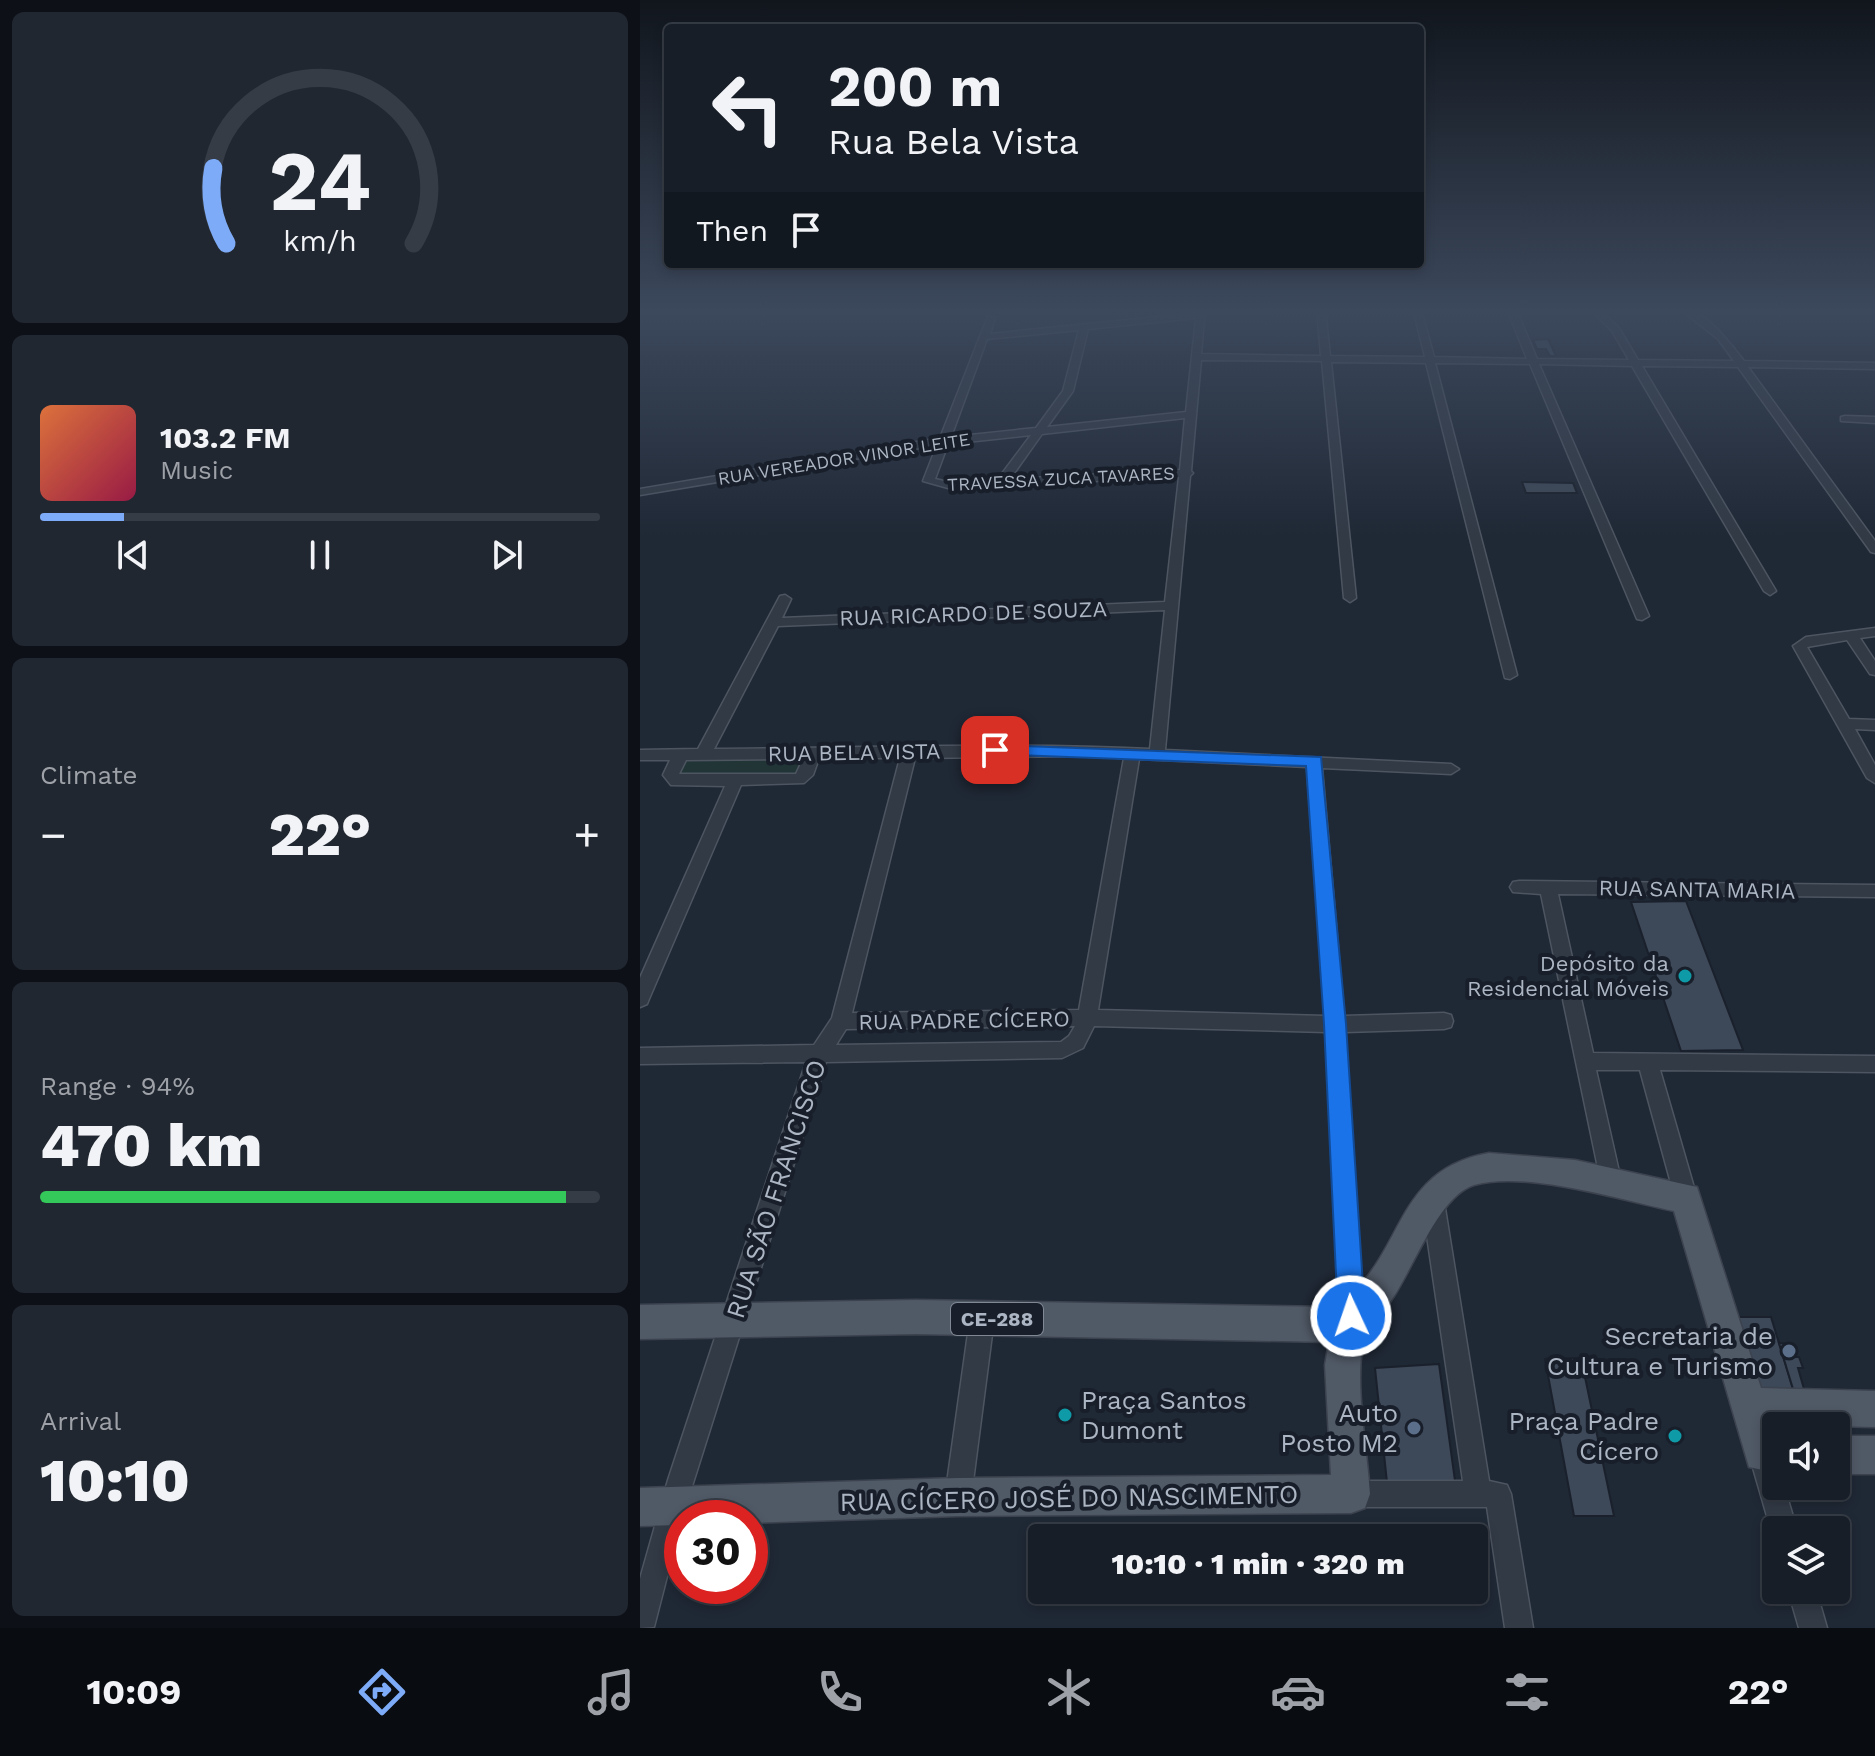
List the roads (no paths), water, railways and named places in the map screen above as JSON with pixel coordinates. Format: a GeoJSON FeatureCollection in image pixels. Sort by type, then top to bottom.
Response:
{"type":"FeatureCollection","features":[{"type":"Feature","properties":{"kind":"main road","name":"CE-288"},"geometry":{"type":"LineString","coordinates":[[640,1322],[982,1319],[1332,1325],[1351,1316],[1382,1287],[1433,1202],[1457,1176],[1486,1169],[1537,1171],[1686,1198]]}},
{"type":"Feature","properties":{"kind":"main road"},"geometry":{"type":"LineString","coordinates":[[1686,1198],[1747,1406],[1762,1439]]}},
{"type":"Feature","properties":{"kind":"main road"},"geometry":{"type":"LineString","coordinates":[[1351,1316],[1343,1354],[1351,1494]]}},
{"type":"Feature","properties":{"kind":"main road"},"geometry":{"type":"LineString","coordinates":[[1747,1406],[1875,1409]]}},
{"type":"Feature","properties":{"kind":"main road"},"geometry":{"type":"LineString","coordinates":[[1850,1455],[1875,1455]]}},
{"type":"Feature","properties":{"kind":"main road","name":"RUA CÍCERO JOSÉ DO NASCIMENTO"},"geometry":{"type":"LineString","coordinates":[[656,1507],[958,1497],[1351,1494]]}},
{"type":"Feature","properties":{"kind":"street"},"geometry":{"type":"LineString","coordinates":[[946,441],[966,385]]}},
{"type":"Feature","properties":{"kind":"street"},"geometry":{"type":"LineString","coordinates":[[1002,482],[1070,385]]}},
{"type":"Feature","properties":{"kind":"street"},"geometry":{"type":"LineString","coordinates":[[1157,753],[1195,385]]}},
{"type":"Feature","properties":{"kind":"street"},"geometry":{"type":"LineString","coordinates":[[1329,385],[1350,598]]}},
{"type":"Feature","properties":{"kind":"street"},"geometry":{"type":"LineString","coordinates":[[1436,385],[1510,675]]}},
{"type":"Feature","properties":{"kind":"street"},"geometry":{"type":"LineString","coordinates":[[1543,385],[1642,616]]}},
{"type":"Feature","properties":{"kind":"street"},"geometry":{"type":"LineString","coordinates":[[1648,385],[1770,591]]}},
{"type":"Feature","properties":{"kind":"street"},"geometry":{"type":"LineString","coordinates":[[1756,385],[1875,549]]}},
{"type":"Feature","properties":{"kind":"street","name":"RUA VEREADOR VINOR LEITE"},"geometry":{"type":"LineString","coordinates":[[640,492],[946,441],[1192,414]]}},
{"type":"Feature","properties":{"kind":"street"},"geometry":{"type":"LineString","coordinates":[[1845,419],[1875,420]]}},
{"type":"Feature","properties":{"kind":"street","name":"TRAVESSA ZUCA TAVARES"},"geometry":{"type":"LineString","coordinates":[[946,441],[928,477],[935,484],[1187,473]]}},
{"type":"Feature","properties":{"kind":"street"},"geometry":{"type":"LineString","coordinates":[[703,755],[785,599]]}},
{"type":"Feature","properties":{"kind":"street","name":"RUA RICARDO DE SOUZA"},"geometry":{"type":"LineString","coordinates":[[773,622],[1087,607],[1173,606]]}},
{"type":"Feature","properties":{"kind":"street"},"geometry":{"type":"LineString","coordinates":[[1875,632],[1806,641],[1801,649],[1843,724],[1870,763],[1875,778]]}},
{"type":"Feature","properties":{"kind":"street"},"geometry":{"type":"LineString","coordinates":[[1851,635],[1875,671]]}},
{"type":"Feature","properties":{"kind":"street"},"geometry":{"type":"LineString","coordinates":[[1843,724],[1875,725]]}},
{"type":"Feature","properties":{"kind":"street","name":"RUA SÃO FRANCISCO"},"geometry":{"type":"LineString","coordinates":[[640,1627],[656,1507],[733,1319],[818,1055],[841,1021],[909,751]]}},
{"type":"Feature","properties":{"kind":"street"},"geometry":{"type":"LineString","coordinates":[[1087,1018],[1133,752]]}},
{"type":"Feature","properties":{"kind":"street","name":"RUA BELA VISTA"},"geometry":{"type":"LineString","coordinates":[[640,755],[1133,752],[1451,769]]}},
{"type":"Feature","properties":{"kind":"street"},"geometry":{"type":"LineString","coordinates":[[680,755],[671,775],[676,781],[735,781],[799,779],[805,775],[813,753]]}},
{"type":"Feature","properties":{"kind":"street"},"geometry":{"type":"LineString","coordinates":[[1314,761],[1335,1024],[1351,1316]]}},
{"type":"Feature","properties":{"kind":"street"},"geometry":{"type":"LineString","coordinates":[[640,999],[735,781]]}},
{"type":"Feature","properties":{"kind":"street","name":"RUA SANTA MARIA"},"geometry":{"type":"LineString","coordinates":[[1519,887],[1875,891]]}},
{"type":"Feature","properties":{"kind":"street"},"geometry":{"type":"LineString","coordinates":[[1548,887],[1611,1185]]}},
{"type":"Feature","properties":{"kind":"street","name":"RUA PADRE CÍCERO"},"geometry":{"type":"LineString","coordinates":[[640,1056],[1062,1050],[1077,1042],[1087,1018]]}},
{"type":"Feature","properties":{"kind":"street","name":"RUA PADRE CÍCERO"},"geometry":{"type":"LineString","coordinates":[[841,1021],[1087,1018],[1335,1024],[1444,1021]]}},
{"type":"Feature","properties":{"kind":"street"},"geometry":{"type":"LineString","coordinates":[[1586,1061],[1875,1064]]}},
{"type":"Feature","properties":{"kind":"street"},"geometry":{"type":"LineString","coordinates":[[1648,1063],[1686,1198]]}},
{"type":"Feature","properties":{"kind":"street"},"geometry":{"type":"LineString","coordinates":[[1433,1202],[1488,1493],[1519,1628]]}},
{"type":"Feature","properties":{"kind":"street"},"geometry":{"type":"LineString","coordinates":[[958,1497],[982,1319]]}},
{"type":"Feature","properties":{"kind":"street","name":"RUA CÍCERO JOSÉ DO NASCIMENTO"},"geometry":{"type":"LineString","coordinates":[[1351,1494],[1488,1493]]}},
{"type":"Feature","properties":{"kind":"street"},"geometry":{"type":"LineString","coordinates":[[1806,1604],[1813,1628]]}},
{"type":"Feature","properties":{"kind":"place","name":"Depósito da Residencial Móveis"},"geometry":{"type":"Point","coordinates":[1685,976]}},
{"type":"Feature","properties":{"kind":"place","name":"Secretaria de Cultura e Turismo"},"geometry":{"type":"Point","coordinates":[1789,1351]}},
{"type":"Feature","properties":{"kind":"place","name":"Praça Santos Dumont"},"geometry":{"type":"Point","coordinates":[1065,1415]}},
{"type":"Feature","properties":{"kind":"place","name":"Auto Posto M2"},"geometry":{"type":"Point","coordinates":[1414,1428]}},
{"type":"Feature","properties":{"kind":"place","name":"Praça Padre Cícero"},"geometry":{"type":"Point","coordinates":[1675,1436]}}]}
